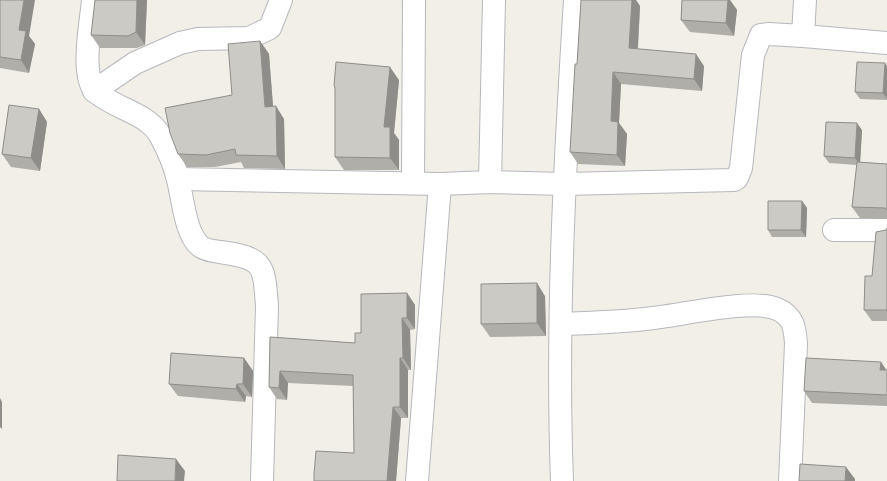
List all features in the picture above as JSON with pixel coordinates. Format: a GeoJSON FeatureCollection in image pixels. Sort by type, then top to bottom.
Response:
{"type":"FeatureCollection","features":[{"type":"Feature","properties":{"kind":"street"},"geometry":{"type":"LineString","coordinates":[[93,0],[88,73],[94,91],[117,107],[146,119],[160,135],[178,179],[190,229],[200,246],[210,251],[244,255],[254,260],[262,269],[265,279],[267,306],[262,481]]}},
{"type":"Feature","properties":{"kind":"street"},"geometry":{"type":"LineString","coordinates":[[94,91],[135,62],[180,43],[198,40],[249,38],[270,28],[281,0]]}},
{"type":"Feature","properties":{"kind":"street"},"geometry":{"type":"LineString","coordinates":[[413,183],[414,0]]}},
{"type":"Feature","properties":{"kind":"street"},"geometry":{"type":"LineString","coordinates":[[490,182],[494,0]]}},
{"type":"Feature","properties":{"kind":"street"},"geometry":{"type":"LineString","coordinates":[[562,481],[560,371],[564,184],[575,0]]}},
{"type":"Feature","properties":{"kind":"street"},"geometry":{"type":"LineString","coordinates":[[803,36],[804,0]]}},
{"type":"Feature","properties":{"kind":"street"},"geometry":{"type":"LineString","coordinates":[[178,179],[440,184],[490,182],[564,184],[725,182],[737,178],[741,168],[753,55],[758,38],[769,34],[887,43]]}},
{"type":"Feature","properties":{"kind":"street"},"geometry":{"type":"LineString","coordinates":[[417,481],[440,184]]}},
{"type":"Feature","properties":{"kind":"street"},"geometry":{"type":"LineString","coordinates":[[834,230],[887,230]]}},
{"type":"Feature","properties":{"kind":"street"},"geometry":{"type":"LineString","coordinates":[[562,324],[652,318],[742,306],[764,306],[776,308],[788,315],[794,324],[796,344],[790,481]]}},
{"type":"Feature","properties":{"kind":"building"},"geometry":{"type":"Polygon","coordinates":[[[0,0],[24,0],[19,30],[26,31],[21,60],[0,57],[0,0]]]}},
{"type":"Feature","properties":{"kind":"building"},"geometry":{"type":"Polygon","coordinates":[[[95,0],[137,0],[136,32],[128,36],[91,35],[95,0]]]}},
{"type":"Feature","properties":{"kind":"building"},"geometry":{"type":"Polygon","coordinates":[[[581,0],[632,0],[629,48],[696,54],[694,79],[613,72],[611,121],[618,122],[617,155],[570,152],[575,64],[577,64],[581,0]]]}},
{"type":"Feature","properties":{"kind":"building"},"geometry":{"type":"Polygon","coordinates":[[[682,0],[728,0],[726,23],[681,20],[682,0]]]}},
{"type":"Feature","properties":{"kind":"building"},"geometry":{"type":"Polygon","coordinates":[[[260,41],[265,107],[276,106],[277,156],[236,155],[235,149],[206,155],[178,154],[170,133],[165,108],[232,95],[228,44],[260,41]]]}},
{"type":"Feature","properties":{"kind":"building"},"geometry":{"type":"Polygon","coordinates":[[[336,62],[390,67],[384,127],[390,127],[390,158],[335,157],[334,86],[336,62]]]}},
{"type":"Feature","properties":{"kind":"building"},"geometry":{"type":"Polygon","coordinates":[[[857,62],[885,63],[883,93],[855,92],[857,62]]]}},
{"type":"Feature","properties":{"kind":"building"},"geometry":{"type":"Polygon","coordinates":[[[9,105],[39,109],[31,158],[2,154],[9,105]]]}},
{"type":"Feature","properties":{"kind":"building"},"geometry":{"type":"Polygon","coordinates":[[[826,122],[857,123],[855,158],[824,156],[826,122]]]}},
{"type":"Feature","properties":{"kind":"building"},"geometry":{"type":"Polygon","coordinates":[[[857,162],[887,164],[887,210],[885,208],[852,207],[857,162]]]}},
{"type":"Feature","properties":{"kind":"building"},"geometry":{"type":"Polygon","coordinates":[[[768,201],[802,201],[801,230],[768,230],[768,201]]]}},
{"type":"Feature","properties":{"kind":"building"},"geometry":{"type":"Polygon","coordinates":[[[887,228],[887,310],[864,310],[865,276],[872,276],[876,232],[886,230],[887,228]]]}},
{"type":"Feature","properties":{"kind":"building"},"geometry":{"type":"Polygon","coordinates":[[[537,283],[537,323],[481,324],[481,284],[537,283]]]}},
{"type":"Feature","properties":{"kind":"building"},"geometry":{"type":"Polygon","coordinates":[[[407,293],[407,318],[402,318],[403,358],[400,358],[400,407],[393,407],[387,481],[314,481],[316,451],[354,453],[353,375],[280,371],[279,388],[269,387],[270,337],[355,343],[355,333],[361,333],[361,294],[407,293]]]}},
{"type":"Feature","properties":{"kind":"building"},"geometry":{"type":"Polygon","coordinates":[[[171,353],[244,358],[243,384],[237,384],[236,389],[169,384],[171,353]]]}},
{"type":"Feature","properties":{"kind":"building"},"geometry":{"type":"Polygon","coordinates":[[[806,358],[881,362],[880,370],[887,370],[887,395],[804,391],[806,358]]]}},
{"type":"Feature","properties":{"kind":"building"},"geometry":{"type":"Polygon","coordinates":[[[118,455],[176,459],[175,481],[117,481],[118,455]]]}},
{"type":"Feature","properties":{"kind":"building"},"geometry":{"type":"Polygon","coordinates":[[[800,464],[846,467],[845,481],[799,481],[800,464]]]}}]}
